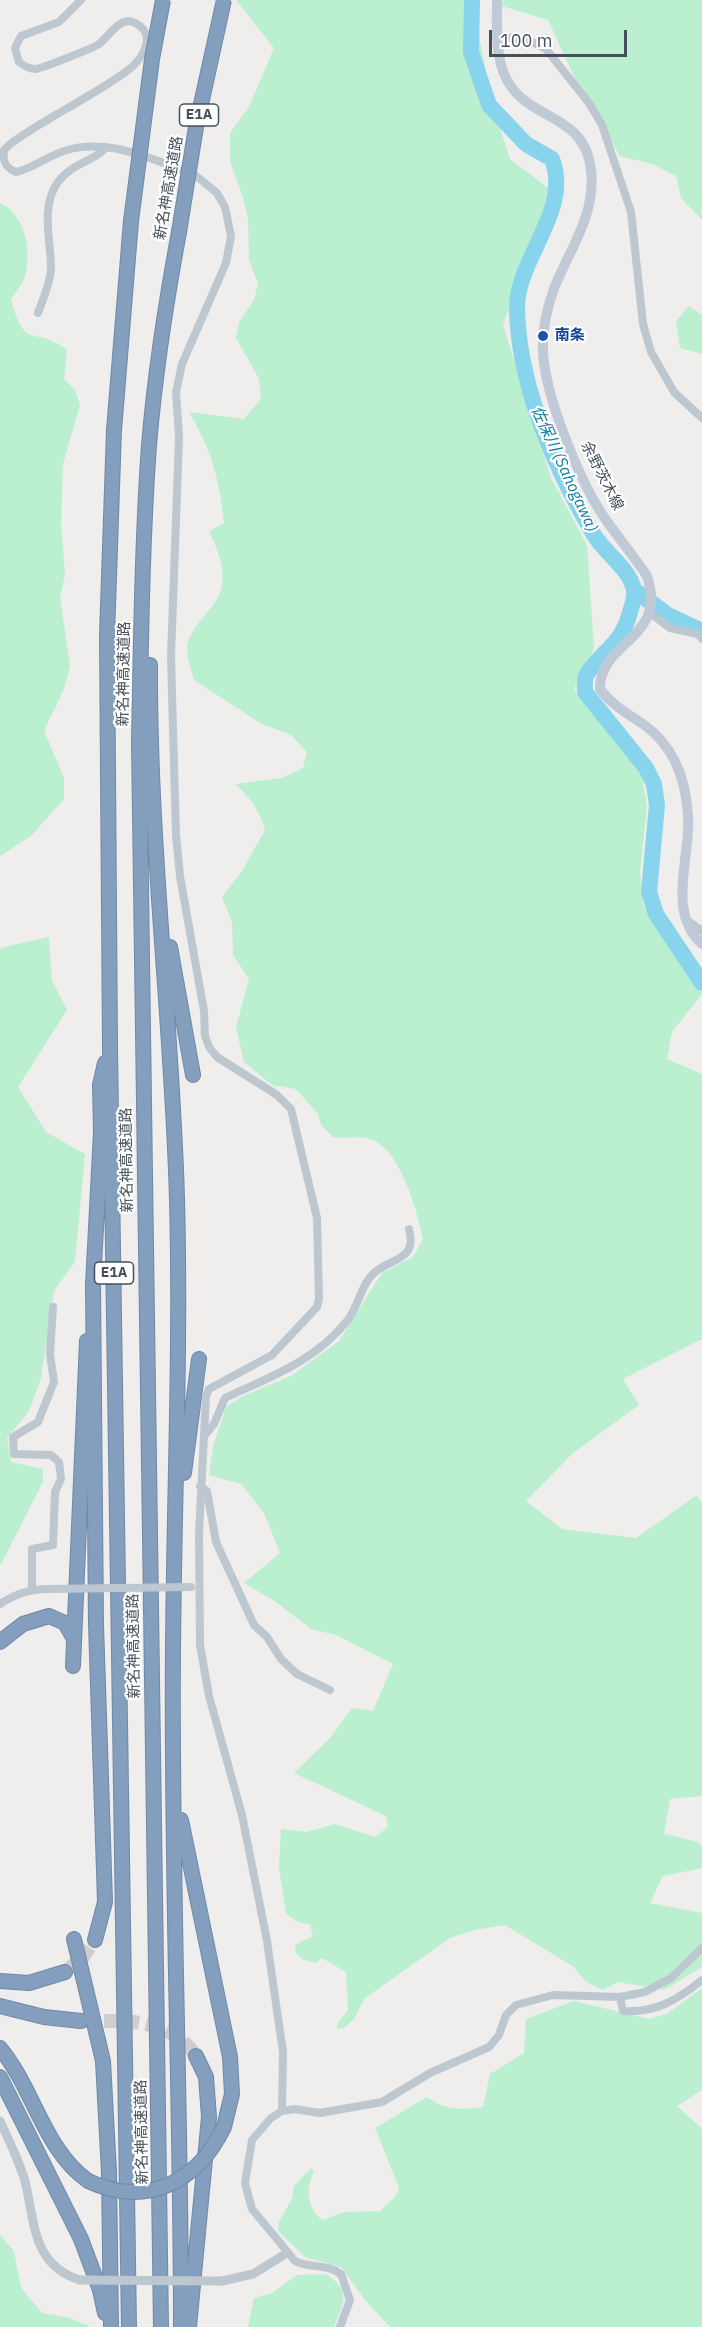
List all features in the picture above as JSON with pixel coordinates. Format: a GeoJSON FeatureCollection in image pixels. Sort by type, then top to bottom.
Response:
{"type":"FeatureCollection","features":[{"type":"Feature","properties":{"kind":"highway","name":"新名神高速道路"},"geometry":{"type":"LineString","coordinates":[[129,2327],[110,1047],[107,647],[118,356],[131,221],[163,0]]}},
{"type":"Feature","properties":{"kind":"highway","name":"新名神高速道路"},"geometry":{"type":"LineString","coordinates":[[161,2327],[140,943],[140,696],[149,444],[165,307],[196,127],[224,0]]}},
{"type":"Feature","properties":{"kind":"highway"},"geometry":{"type":"LineString","coordinates":[[149,444],[150,713],[177,1202],[174,1765],[181,2327]]}},
{"type":"Feature","properties":{"kind":"highway"},"geometry":{"type":"LineString","coordinates":[[158,880],[193,1075]]}},
{"type":"Feature","properties":{"kind":"highway"},"geometry":{"type":"LineString","coordinates":[[73,1666],[84,1371],[93,1285],[101,1132],[100,1084],[110,1047]]}},
{"type":"Feature","properties":{"kind":"highway"},"geometry":{"type":"LineString","coordinates":[[93,1285],[96,1624],[105,1887],[103,1915],[95,1940]]}},
{"type":"Feature","properties":{"kind":"highway"},"geometry":{"type":"LineString","coordinates":[[175,1549],[200,1359]]}},
{"type":"Feature","properties":{"kind":"highway"},"geometry":{"type":"LineString","coordinates":[[0,1642],[23,1624],[49,1616],[65,1623],[74,1639]]}},
{"type":"Feature","properties":{"kind":"highway"},"geometry":{"type":"LineString","coordinates":[[0,2048],[17,2072],[58,2150],[78,2174],[88,2181],[104,2188],[128,2193],[153,2190],[170,2184],[198,2166],[217,2143],[224,2127],[232,2094],[230,2057],[185,1848],[174,1765]]}},
{"type":"Feature","properties":{"kind":"highway"},"geometry":{"type":"LineString","coordinates":[[74,1939],[102,2061],[108,2161],[109,2327]]}},
{"type":"Feature","properties":{"kind":"highway"},"geometry":{"type":"LineString","coordinates":[[0,1981],[29,1983],[65,1972]]}},
{"type":"Feature","properties":{"kind":"highway"},"geometry":{"type":"LineString","coordinates":[[0,2006],[44,2017],[81,2020]]}},
{"type":"Feature","properties":{"kind":"highway"},"geometry":{"type":"LineString","coordinates":[[189,2327],[209,2117],[206,2077],[196,2056]]}},
{"type":"Feature","properties":{"kind":"highway"},"geometry":{"type":"LineString","coordinates":[[0,2077],[81,2239],[100,2290],[109,2327]]}},
{"type":"Feature","properties":{"kind":"main road","name":"余野茨木線"},"geometry":{"type":"LineString","coordinates":[[497,0],[497,35],[503,70],[512,88],[526,102],[554,117],[573,131],[584,148],[591,169],[588,210],[580,237],[555,285],[547,312],[543,355],[556,406],[587,487],[602,513],[647,576],[651,595],[644,625],[633,640],[602,668],[600,689],[610,703],[660,738],[678,767],[686,792],[688,818],[682,897],[685,918],[690,930],[702,944]]}},
{"type":"Feature","properties":{"kind":"street"},"geometry":{"type":"LineString","coordinates":[[81,0],[58,22],[21,36],[15,48],[20,62],[33,69],[43,68],[94,47],[117,25],[125,22],[140,26],[145,32],[147,40],[142,57],[120,76],[10,144],[4,150],[3,156],[8,169],[16,172],[66,150],[106,147],[195,175],[217,192],[229,221],[231,236],[226,263],[190,344],[176,392],[179,437],[171,657],[176,835],[184,907],[209,1047],[217,1057],[277,1095],[291,1109],[317,1218],[319,1299],[317,1307],[272,1354],[210,1389],[206,1396],[200,1486],[200,1645],[209,1696],[242,1815],[270,1961],[283,2052],[282,2111]]}},
{"type":"Feature","properties":{"kind":"street"},"geometry":{"type":"LineString","coordinates":[[497,35],[532,42],[546,50],[589,103],[602,125],[631,212],[643,324],[651,352],[674,392],[702,418]]}},
{"type":"Feature","properties":{"kind":"street"},"geometry":{"type":"LineString","coordinates":[[38,313],[51,269],[48,237],[51,200],[58,183],[72,168],[97,155],[106,147]]}},
{"type":"Feature","properties":{"kind":"street"},"geometry":{"type":"LineString","coordinates":[[649,609],[670,628],[698,634],[702,639]]}},
{"type":"Feature","properties":{"kind":"street"},"geometry":{"type":"LineString","coordinates":[[685,918],[702,931]]}},
{"type":"Feature","properties":{"kind":"street"},"geometry":{"type":"LineString","coordinates":[[205,1435],[214,1424],[225,1398],[287,1371],[339,1331],[351,1317],[372,1274],[404,1255],[411,1247],[409,1229]]}},
{"type":"Feature","properties":{"kind":"street"},"geometry":{"type":"LineString","coordinates":[[32,1589],[32,1549],[53,1545],[55,1492],[61,1479],[59,1462],[51,1455],[14,1454],[13,1437],[38,1422],[54,1382],[50,1354],[53,1306]]}},
{"type":"Feature","properties":{"kind":"street"},"geometry":{"type":"LineString","coordinates":[[200,1486],[207,1491],[216,1542],[255,1625],[281,1659],[297,1674],[330,1690]]}},
{"type":"Feature","properties":{"kind":"street"},"geometry":{"type":"LineString","coordinates":[[0,1604],[13,1595],[32,1589],[200,1587]]}},
{"type":"Feature","properties":{"kind":"street"},"geometry":{"type":"LineString","coordinates":[[340,2327],[350,2300],[341,2274],[326,2266],[302,2265],[287,2253],[252,2209],[245,2183],[252,2140],[260,2128],[282,2111],[295,2109],[320,2113],[336,2112],[381,2102],[430,2073],[489,2047],[499,2035],[506,2015],[516,2005],[554,1995],[604,1994],[620,1997],[645,1992],[671,1978],[702,1948]]}},
{"type":"Feature","properties":{"kind":"street"},"geometry":{"type":"LineString","coordinates":[[620,1997],[623,2011],[656,2008],[671,2003],[702,1980]]}},
{"type":"Feature","properties":{"kind":"street"},"geometry":{"type":"LineString","coordinates":[[0,2121],[24,2180],[36,2233],[44,2255],[61,2272],[80,2280],[222,2281],[253,2274],[287,2253]]}},
{"type":"Feature","properties":{"kind":"green space"},"geometry":{"type":"Polygon","coordinates":[[[236,0],[472,0],[492,103],[510,159],[551,190],[503,325],[551,478],[587,545],[594,649],[574,689],[642,776],[647,807],[640,872],[643,905],[702,994],[672,1032],[667,1059],[702,1074],[702,1339],[623,1379],[639,1405],[573,1453],[526,1501],[562,1529],[636,1538],[697,1495],[702,1504],[702,1796],[670,1799],[664,1834],[698,1842],[702,1846],[702,1868],[663,1876],[650,1903],[702,1913],[702,1967],[664,1990],[618,1982],[603,1990],[586,1982],[574,1967],[505,1925],[474,1930],[450,1938],[365,1998],[354,2019],[344,2028],[337,2029],[338,2023],[348,2010],[346,1972],[322,1958],[316,1963],[302,1959],[296,1953],[295,1945],[313,1936],[310,1925],[296,1921],[286,1913],[279,1868],[281,1829],[306,1832],[335,1824],[375,1837],[388,1827],[386,1816],[294,1773],[331,1737],[352,1708],[373,1711],[393,1664],[336,1635],[311,1629],[276,1602],[244,1583],[280,1553],[264,1513],[241,1484],[209,1475],[213,1447],[226,1407],[243,1396],[291,1376],[339,1341],[382,1273],[413,1257],[423,1239],[405,1180],[388,1152],[378,1143],[366,1138],[333,1137],[321,1125],[318,1114],[296,1089],[272,1085],[244,1062],[236,1027],[249,979],[233,955],[232,922],[222,897],[242,871],[265,830],[254,805],[235,784],[282,778],[303,768],[307,752],[291,735],[262,724],[194,680],[188,654],[188,644],[192,633],[215,602],[221,589],[221,563],[209,531],[224,523],[220,492],[209,452],[189,412],[244,419],[261,399],[259,379],[236,338],[239,322],[254,300],[258,284],[249,260],[248,219],[230,161],[230,133],[249,107],[274,48],[236,0]]]}},
{"type":"Feature","properties":{"kind":"green space"},"geometry":{"type":"Polygon","coordinates":[[[503,0],[702,0],[702,220],[681,198],[676,176],[652,164],[620,156],[578,85],[548,20],[502,6],[503,0]]]}},
{"type":"Feature","properties":{"kind":"green space"},"geometry":{"type":"Polygon","coordinates":[[[0,203],[16,216],[25,235],[27,246],[27,269],[24,279],[11,299],[16,316],[26,332],[47,339],[67,350],[64,379],[75,390],[80,405],[63,464],[61,524],[65,575],[60,597],[70,666],[64,689],[44,731],[64,778],[64,799],[31,836],[0,856],[0,203]]]}},
{"type":"Feature","properties":{"kind":"green space"},"geometry":{"type":"Polygon","coordinates":[[[689,306],[702,315],[702,354],[680,348],[676,321],[689,306]]]}},
{"type":"Feature","properties":{"kind":"green space"},"geometry":{"type":"Polygon","coordinates":[[[49,937],[52,981],[67,1010],[18,1087],[46,1132],[85,1154],[75,1262],[54,1291],[41,1378],[29,1411],[7,1438],[11,1462],[43,1469],[43,1482],[0,1566],[0,948],[49,937]]]}},
{"type":"Feature","properties":{"kind":"green space"},"geometry":{"type":"Polygon","coordinates":[[[702,1988],[702,2090],[677,2106],[702,2129],[702,2327],[390,2327],[365,2300],[341,2267],[305,2257],[278,2231],[279,2222],[292,2199],[294,2186],[311,2168],[314,2172],[309,2185],[309,2198],[313,2209],[322,2220],[345,2212],[380,2211],[395,2197],[399,2188],[375,2128],[427,2097],[447,2107],[468,2109],[483,2107],[490,2074],[524,2053],[526,2019],[574,2001],[649,2019],[667,2014],[702,1988]]]}},
{"type":"Feature","properties":{"kind":"green space"},"geometry":{"type":"Polygon","coordinates":[[[0,2235],[14,2251],[21,2288],[42,2313],[70,2318],[91,2327],[0,2327],[0,2235]]]}},
{"type":"Feature","properties":{"kind":"green space"},"geometry":{"type":"Polygon","coordinates":[[[325,2274],[334,2280],[342,2291],[343,2303],[334,2327],[248,2327],[254,2298],[272,2293],[297,2275],[325,2274]]]}},
{"type":"Feature","properties":{"kind":"waterway","name":"佐保川 (Sahogawa)"},"geometry":{"type":"LineString","coordinates":[[472,0],[471,52],[489,105],[526,144],[552,159],[556,179],[555,198],[519,291],[517,310],[524,369],[542,427],[566,483],[594,535],[628,575],[634,590],[627,623],[617,640],[587,674],[585,692],[646,768],[654,784],[657,805],[649,892],[656,914],[702,983]]}},
{"type":"Feature","properties":{"kind":"waterway"},"geometry":{"type":"LineString","coordinates":[[637,592],[668,615],[702,631]]}},
{"type":"Feature","properties":{"kind":"tunnel"},"geometry":{"type":"LineString","coordinates":[[65,1972],[83,1957],[95,1940]]}},
{"type":"Feature","properties":{"kind":"tunnel"},"geometry":{"type":"LineString","coordinates":[[83,2021],[131,2022],[160,2028],[185,2043],[196,2056]]}},
{"type":"Feature","properties":{"kind":"place","name":"南条"},"geometry":{"type":"Point","coordinates":[543,336]}}]}
